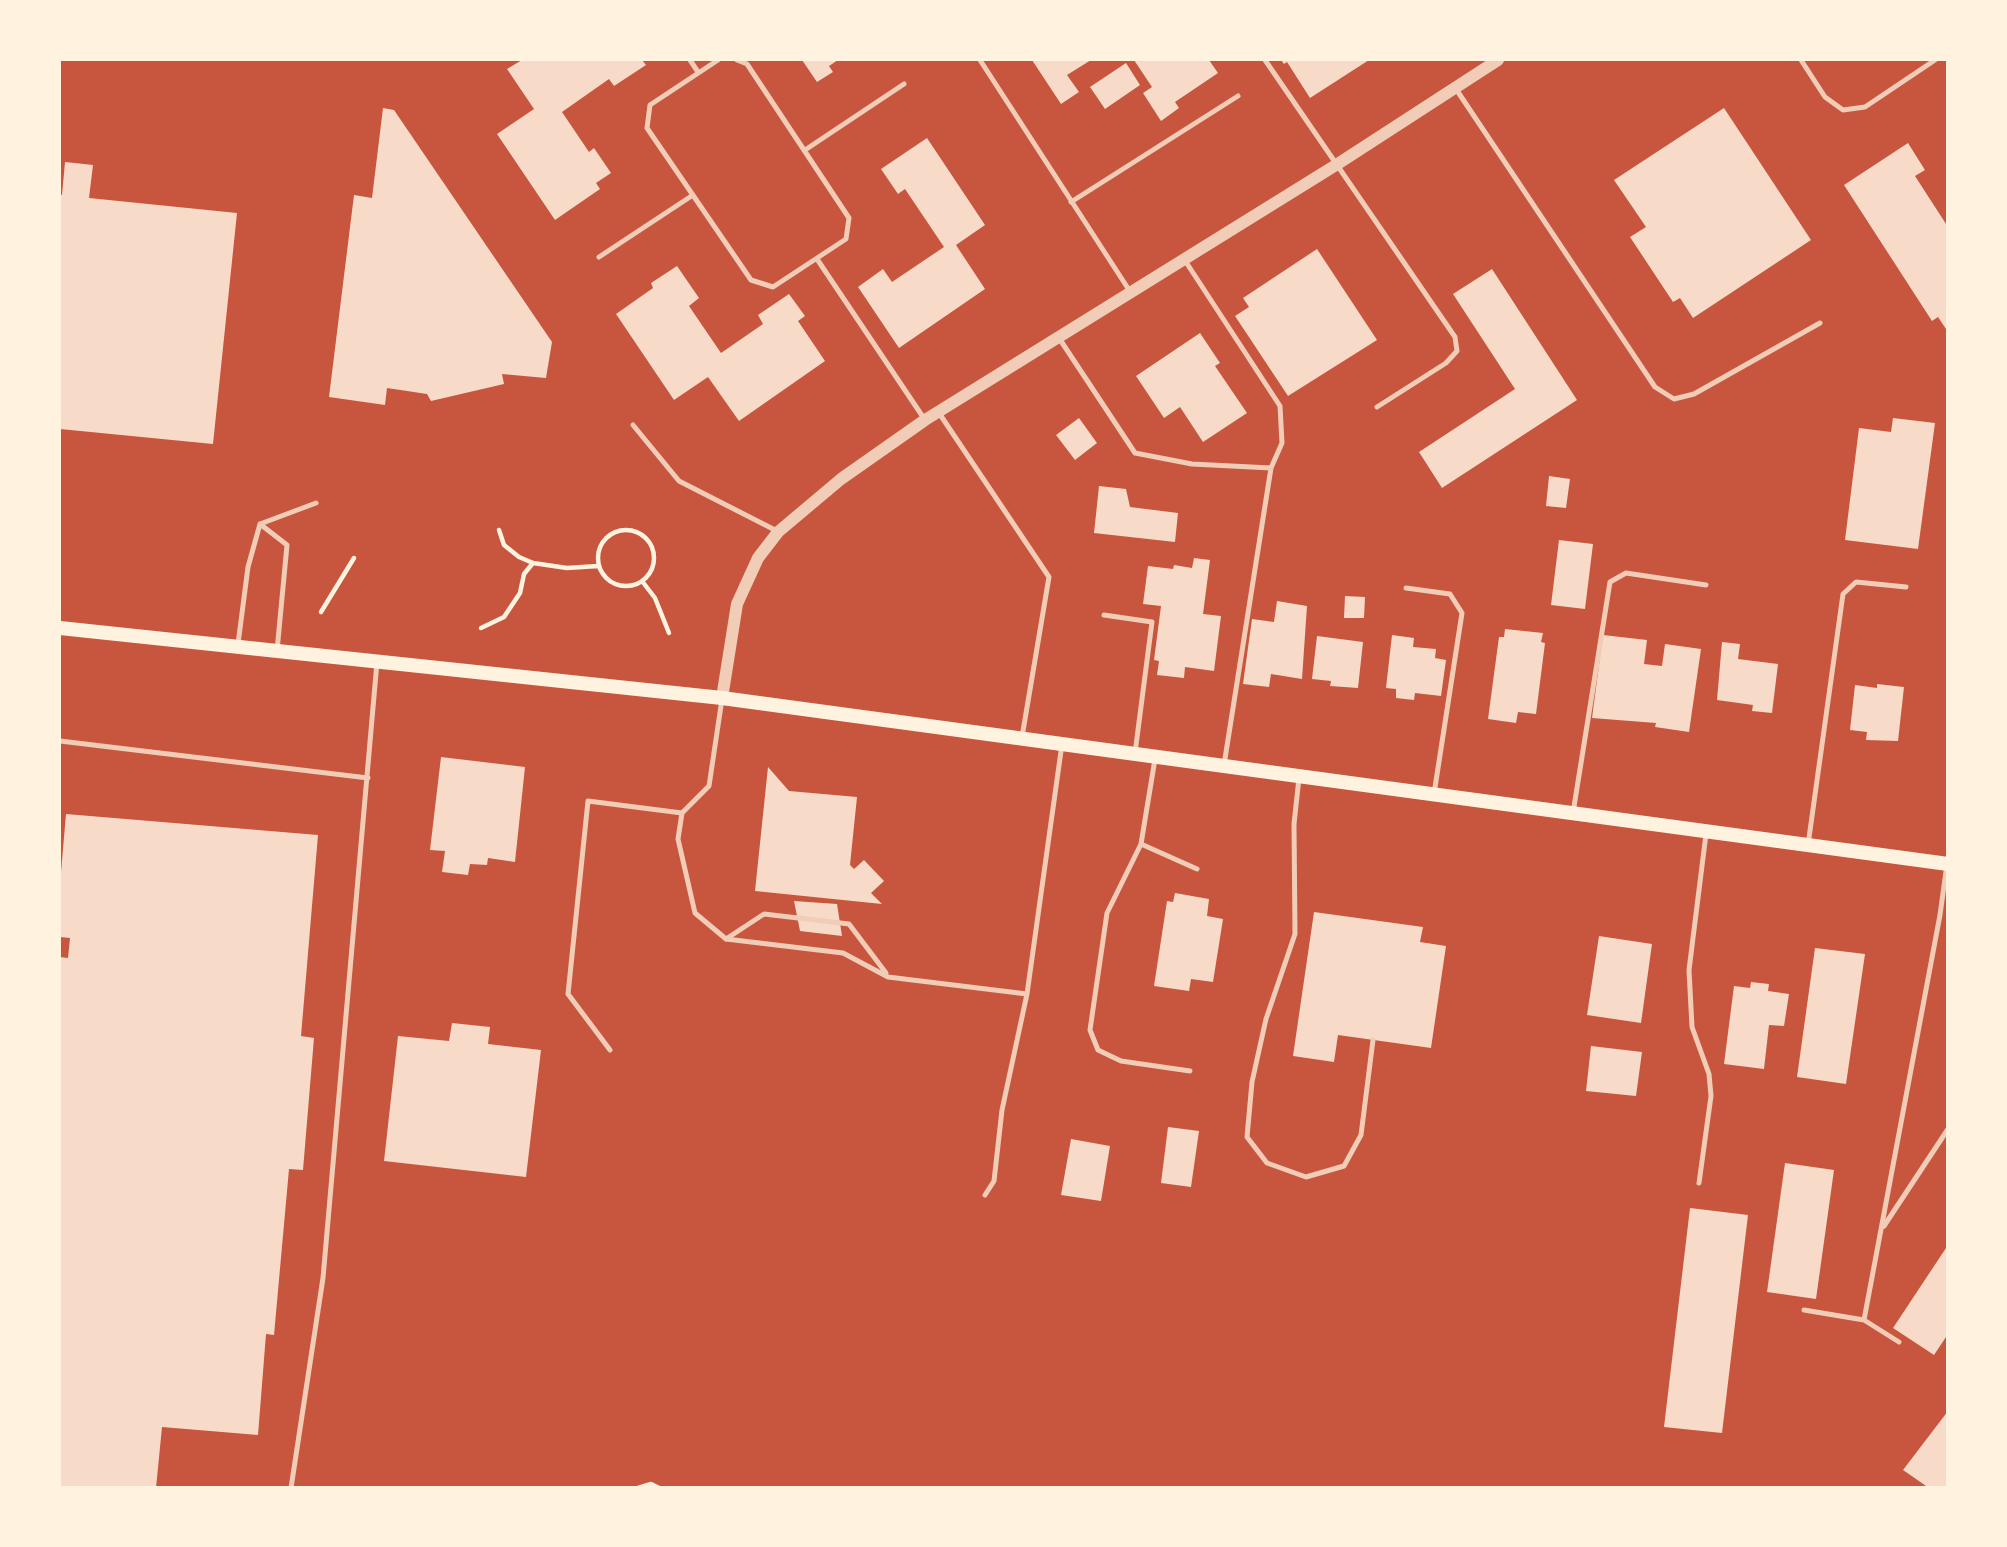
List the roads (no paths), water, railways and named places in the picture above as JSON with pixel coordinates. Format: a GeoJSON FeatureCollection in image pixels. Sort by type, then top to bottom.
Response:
{"type":"FeatureCollection","features":[{"type":"Feature","properties":{"kind":"main road"},"geometry":{"type":"LineString","coordinates":[[60,628],[722,698],[1947,864]]}},
{"type":"Feature","properties":{"kind":"street"},"geometry":{"type":"LineString","coordinates":[[722,698],[737,604],[758,558],[778,532],[841,479],[925,420],[1336,165],[1498,60]]}},
{"type":"Feature","properties":{"kind":"lane"},"geometry":{"type":"LineString","coordinates":[[690,60],[698,72]]}},
{"type":"Feature","properties":{"kind":"lane"},"geometry":{"type":"LineString","coordinates":[[718,60],[650,105],[647,128],[751,280],[773,288],[846,239],[849,218],[747,64],[737,60]]}},
{"type":"Feature","properties":{"kind":"lane"},"geometry":{"type":"LineString","coordinates":[[980,60],[1131,293]]}},
{"type":"Feature","properties":{"kind":"lane"},"geometry":{"type":"LineString","coordinates":[[1265,60],[1455,337],[1457,351],[1446,362],[1377,407]]}},
{"type":"Feature","properties":{"kind":"lane"},"geometry":{"type":"LineString","coordinates":[[1801,60],[1825,97],[1843,110],[1865,107],[1935,60]]}},
{"type":"Feature","properties":{"kind":"lane"},"geometry":{"type":"LineString","coordinates":[[805,150],[904,84]]}},
{"type":"Feature","properties":{"kind":"lane"},"geometry":{"type":"LineString","coordinates":[[1454,87],[1655,387],[1674,400],[1694,394],[1820,323]]}},
{"type":"Feature","properties":{"kind":"lane"},"geometry":{"type":"LineString","coordinates":[[1071,202],[1238,96]]}},
{"type":"Feature","properties":{"kind":"lane"},"geometry":{"type":"LineString","coordinates":[[599,257],[693,195]]}},
{"type":"Feature","properties":{"kind":"lane"},"geometry":{"type":"LineString","coordinates":[[1184,259],[1280,406],[1282,443],[1271,468],[1224,765]]}},
{"type":"Feature","properties":{"kind":"lane"},"geometry":{"type":"LineString","coordinates":[[817,260],[925,420]]}},
{"type":"Feature","properties":{"kind":"lane"},"geometry":{"type":"LineString","coordinates":[[1059,338],[1135,453],[1192,464],[1271,468]]}},
{"type":"Feature","properties":{"kind":"lane"},"geometry":{"type":"LineString","coordinates":[[939,412],[1049,577],[1022,737]]}},
{"type":"Feature","properties":{"kind":"lane"},"geometry":{"type":"LineString","coordinates":[[633,425],[679,481],[778,532]]}},
{"type":"Feature","properties":{"kind":"lane"},"geometry":{"type":"LineString","coordinates":[[261,524],[316,503]]}},
{"type":"Feature","properties":{"kind":"lane"},"geometry":{"type":"LineString","coordinates":[[237,647],[248,567],[261,524]]}},
{"type":"Feature","properties":{"kind":"lane"},"geometry":{"type":"LineString","coordinates":[[261,524],[287,545],[277,652]]}},
{"type":"Feature","properties":{"kind":"lane"},"geometry":{"type":"LineString","coordinates":[[1573,813],[1610,582],[1626,573],[1706,584]]}},
{"type":"Feature","properties":{"kind":"lane"},"geometry":{"type":"LineString","coordinates":[[1808,845],[1843,594],[1857,582],[1906,587]]}},
{"type":"Feature","properties":{"kind":"lane"},"geometry":{"type":"LineString","coordinates":[[1406,588],[1450,594],[1462,613],[1434,794]]}},
{"type":"Feature","properties":{"kind":"lane"},"geometry":{"type":"LineString","coordinates":[[1104,615],[1152,622],[1135,753]]}},
{"type":"Feature","properties":{"kind":"lane"},"geometry":{"type":"LineString","coordinates":[[291,1488],[323,1278],[377,662]]}},
{"type":"Feature","properties":{"kind":"lane"},"geometry":{"type":"LineString","coordinates":[[722,698],[709,786],[682,813],[677,839],[695,913],[726,939],[843,953],[888,977],[1027,994]]}},
{"type":"Feature","properties":{"kind":"lane"},"geometry":{"type":"LineString","coordinates":[[60,741],[368,778]]}},
{"type":"Feature","properties":{"kind":"lane"},"geometry":{"type":"LineString","coordinates":[[985,1195],[994,1181],[1002,1110],[1027,994],[1062,742]]}},
{"type":"Feature","properties":{"kind":"lane"},"geometry":{"type":"LineString","coordinates":[[1156,756],[1141,844],[1107,913],[1090,1030],[1098,1050],[1121,1062],[1190,1071]]}},
{"type":"Feature","properties":{"kind":"lane"},"geometry":{"type":"LineString","coordinates":[[1300,775],[1294,824],[1295,934],[1266,1018],[1252,1082],[1247,1137],[1267,1163],[1306,1177],[1344,1166],[1361,1135],[1373,1040]]}},
{"type":"Feature","properties":{"kind":"lane"},"geometry":{"type":"LineString","coordinates":[[610,1050],[568,994],[588,801],[682,813]]}},
{"type":"Feature","properties":{"kind":"lane"},"geometry":{"type":"LineString","coordinates":[[1699,1183],[1712,1096],[1709,1074],[1692,1027],[1689,970],[1707,831]]}},
{"type":"Feature","properties":{"kind":"lane"},"geometry":{"type":"LineString","coordinates":[[1141,844],[1197,869]]}},
{"type":"Feature","properties":{"kind":"lane"},"geometry":{"type":"LineString","coordinates":[[1864,1321],[1947,864]]}},
{"type":"Feature","properties":{"kind":"lane"},"geometry":{"type":"LineString","coordinates":[[726,939],[764,914],[849,924],[888,977]]}},
{"type":"Feature","properties":{"kind":"lane"},"geometry":{"type":"LineString","coordinates":[[1882,1228],[1948,1129]]}},
{"type":"Feature","properties":{"kind":"lane"},"geometry":{"type":"LineString","coordinates":[[1804,1310],[1864,1321],[1899,1342]]}}]}
